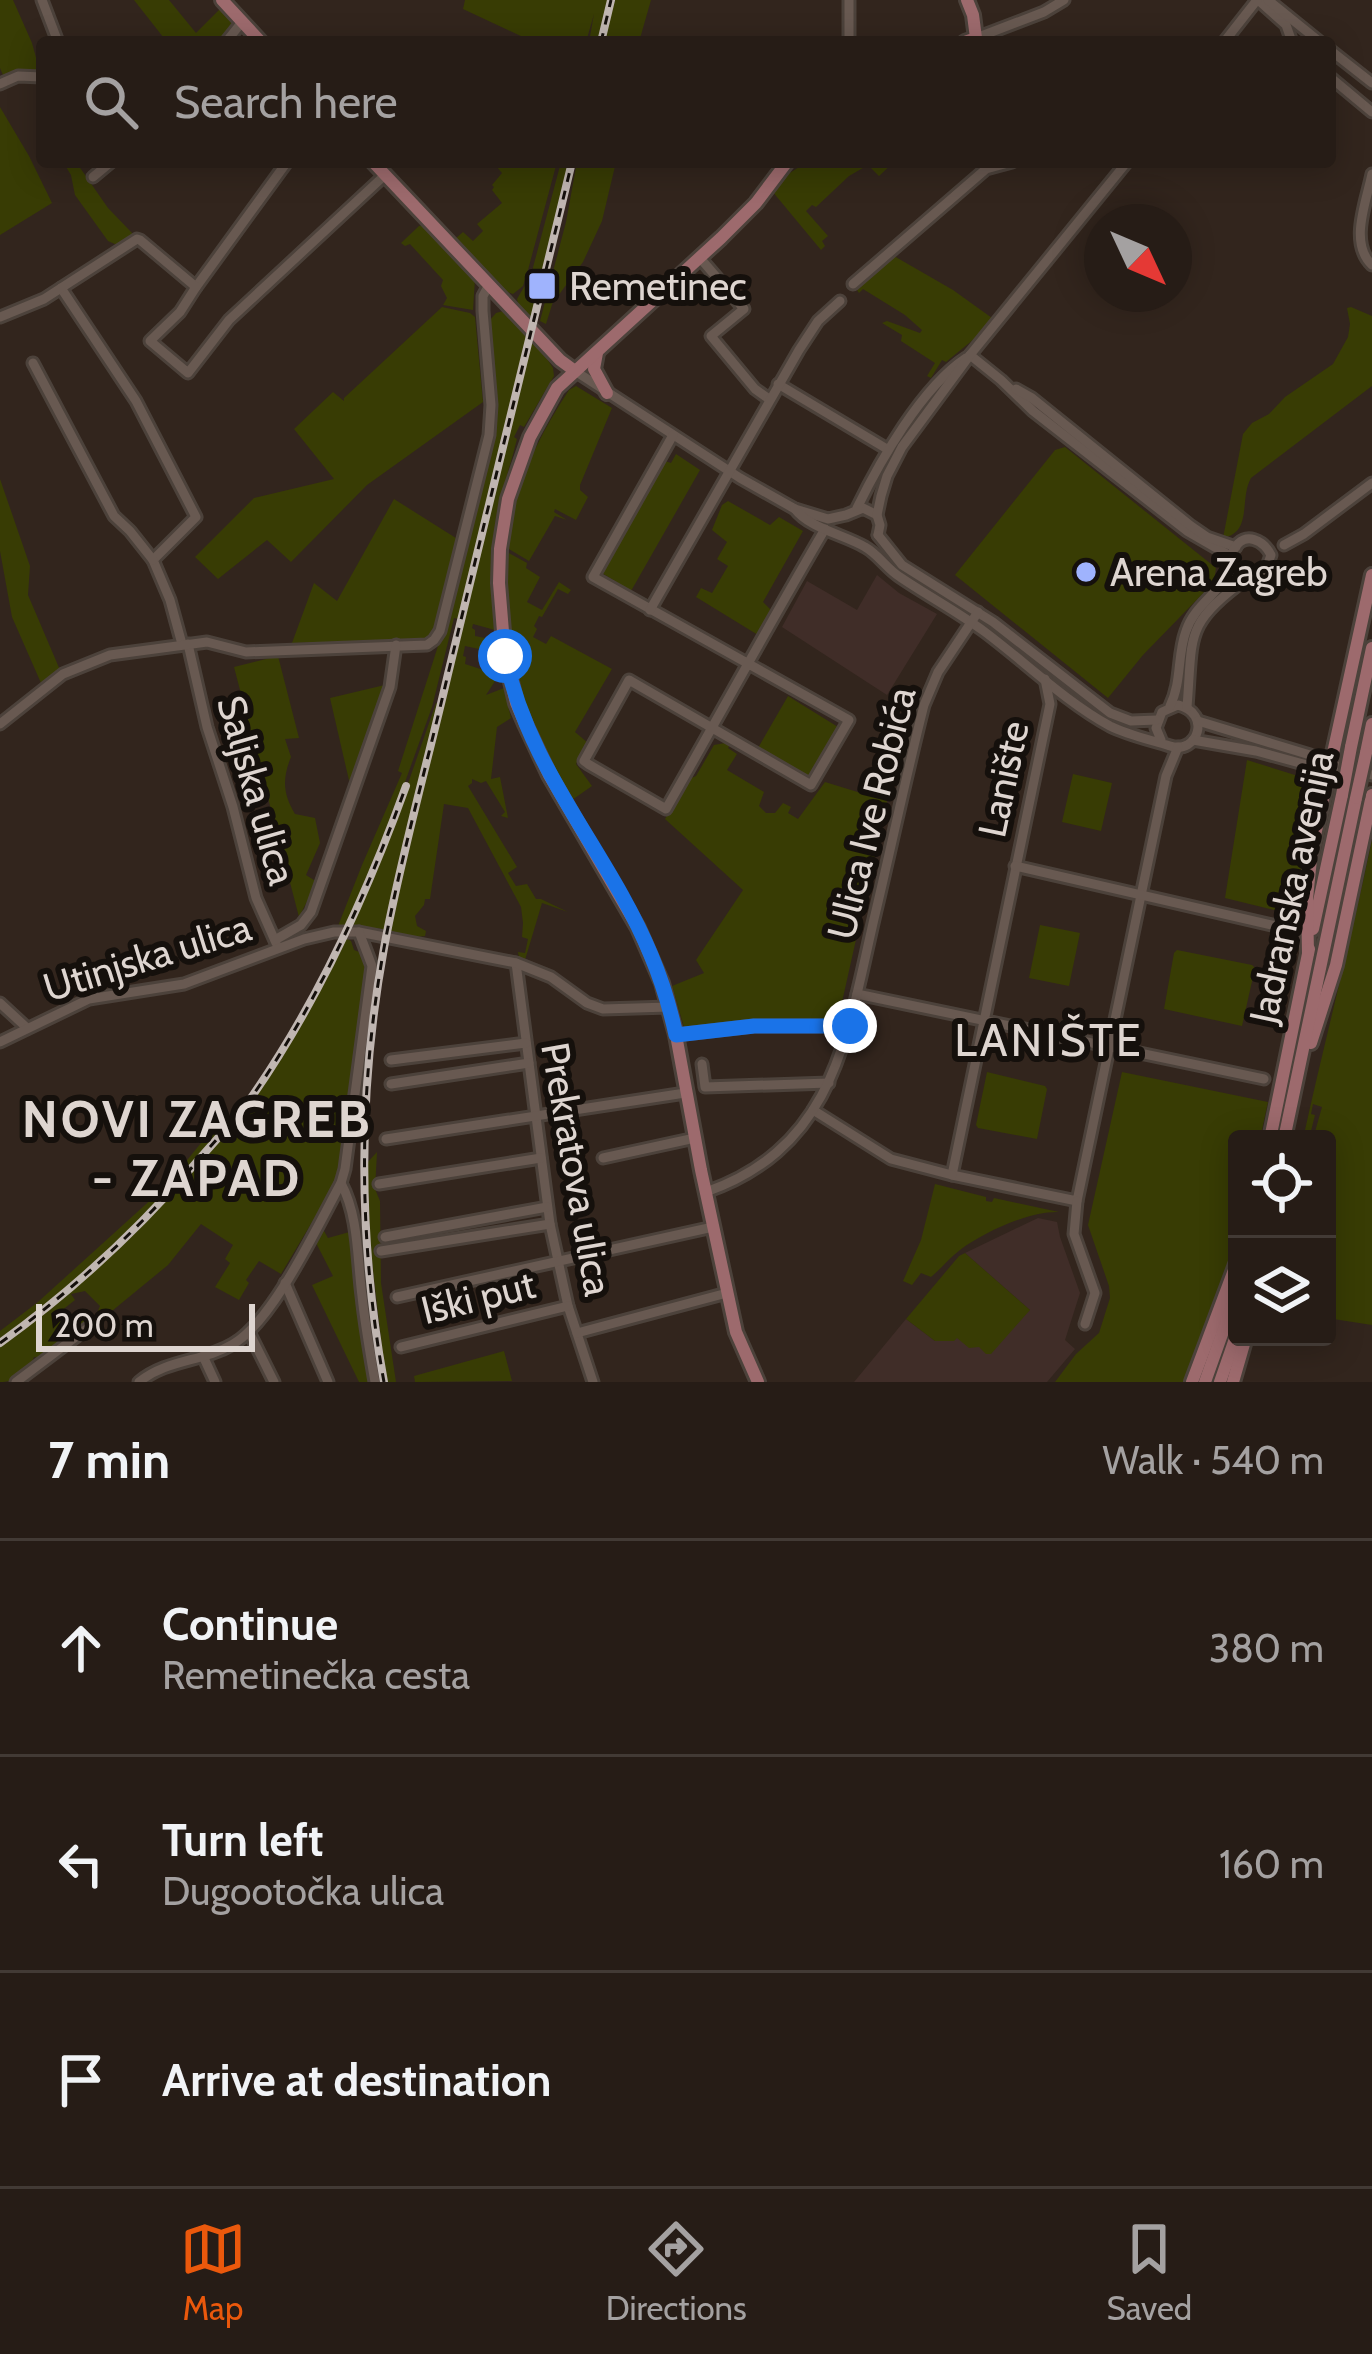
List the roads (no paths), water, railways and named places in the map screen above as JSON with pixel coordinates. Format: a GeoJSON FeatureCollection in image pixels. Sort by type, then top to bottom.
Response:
{"type":"FeatureCollection","features":[{"type":"Feature","properties":{"kind":"main road"},"geometry":{"type":"LineString","coordinates":[[222,0],[255,36]]}},
{"type":"Feature","properties":{"kind":"main road"},"geometry":{"type":"LineString","coordinates":[[967,0],[973,15],[970,36]]}},
{"type":"Feature","properties":{"kind":"main road"},"geometry":{"type":"LineString","coordinates":[[379,168],[574,371]]}},
{"type":"Feature","properties":{"kind":"main road"},"geometry":{"type":"LineString","coordinates":[[758,1382],[736,1332],[676,1035],[659,976],[638,928],[533,743],[516,703],[505,656],[499,584],[508,499],[535,427],[557,388],[700,258],[756,203],[782,168]]}},
{"type":"Feature","properties":{"kind":"main road"},"geometry":{"type":"LineString","coordinates":[[597,352],[595,369],[607,393]]}},
{"type":"Feature","properties":{"kind":"main road"},"geometry":{"type":"LineString","coordinates":[[1308,953],[1312,849],[1372,575]]}},
{"type":"Feature","properties":{"kind":"main road","name":"Jadranska avenija"},"geometry":{"type":"LineString","coordinates":[[1286,1130],[1372,648]]}},
{"type":"Feature","properties":{"kind":"main road","name":"Jadranska avenija"},"geometry":{"type":"LineString","coordinates":[[1272,1130],[1308,953],[1372,724]]}},
{"type":"Feature","properties":{"kind":"main road"},"geometry":{"type":"LineString","coordinates":[[1300,1066],[1336,965],[1372,794]]}},
{"type":"Feature","properties":{"kind":"main road"},"geometry":{"type":"LineString","coordinates":[[1192,1382],[1228,1286]]}},
{"type":"Feature","properties":{"kind":"main road"},"geometry":{"type":"LineString","coordinates":[[1205,1382],[1228,1317]]}},
{"type":"Feature","properties":{"kind":"main road"},"geometry":{"type":"LineString","coordinates":[[1220,1382],[1238,1346]]}},
{"type":"Feature","properties":{"kind":"main road"},"geometry":{"type":"LineString","coordinates":[[1233,1382],[1241,1346]]}},
{"type":"Feature","properties":{"kind":"main road"},"geometry":{"type":"LineString","coordinates":[[1242,1346],[1243,1382]]}},
{"type":"Feature","properties":{"kind":"street"},"geometry":{"type":"LineString","coordinates":[[42,0],[56,36]]}},
{"type":"Feature","properties":{"kind":"street"},"geometry":{"type":"LineString","coordinates":[[848,36],[849,0]]}},
{"type":"Feature","properties":{"kind":"street"},"geometry":{"type":"LineString","coordinates":[[981,36],[1064,0]]}},
{"type":"Feature","properties":{"kind":"street"},"geometry":{"type":"LineString","coordinates":[[1229,36],[1257,0],[1286,25],[1290,36]]}},
{"type":"Feature","properties":{"kind":"street"},"geometry":{"type":"LineString","coordinates":[[1268,0],[1312,36]]}},
{"type":"Feature","properties":{"kind":"street"},"geometry":{"type":"LineString","coordinates":[[231,36],[242,22]]}},
{"type":"Feature","properties":{"kind":"street"},"geometry":{"type":"LineString","coordinates":[[1006,27],[1012,36]]}},
{"type":"Feature","properties":{"kind":"street"},"geometry":{"type":"LineString","coordinates":[[1294,36],[1305,30]]}},
{"type":"Feature","properties":{"kind":"street"},"geometry":{"type":"LineString","coordinates":[[1336,55],[1372,83]]}},
{"type":"Feature","properties":{"kind":"street"},"geometry":{"type":"LineString","coordinates":[[2,83],[18,76],[36,77]]}},
{"type":"Feature","properties":{"kind":"street"},"geometry":{"type":"LineString","coordinates":[[1336,82],[1371,109]]}},
{"type":"Feature","properties":{"kind":"street"},"geometry":{"type":"LineString","coordinates":[[92,177],[103,168]]}},
{"type":"Feature","properties":{"kind":"street"},"geometry":{"type":"LineString","coordinates":[[283,168],[180,312],[150,341],[188,374],[229,320],[385,175]]}},
{"type":"Feature","properties":{"kind":"street"},"geometry":{"type":"LineString","coordinates":[[853,284],[990,168]]}},
{"type":"Feature","properties":{"kind":"street"},"geometry":{"type":"LineString","coordinates":[[1118,168],[894,459],[877,515],[878,536],[902,566],[1115,716],[1131,722],[1157,720]]}},
{"type":"Feature","properties":{"kind":"street"},"geometry":{"type":"LineString","coordinates":[[1372,175],[1359,244],[1372,265]]}},
{"type":"Feature","properties":{"kind":"street"},"geometry":{"type":"LineString","coordinates":[[0,317],[44,299],[136,239],[196,287]]}},
{"type":"Feature","properties":{"kind":"street"},"geometry":{"type":"LineString","coordinates":[[700,258],[744,309],[711,336],[750,383],[770,399]]}},
{"type":"Feature","properties":{"kind":"street"},"geometry":{"type":"LineString","coordinates":[[0,724],[63,674],[110,655],[207,642],[246,652],[427,645],[440,632],[489,435],[483,296],[488,285]]}},
{"type":"Feature","properties":{"kind":"street"},"geometry":{"type":"LineString","coordinates":[[33,363],[113,516],[153,560],[196,517],[136,401],[61,289]]}},
{"type":"Feature","properties":{"kind":"street"},"geometry":{"type":"LineString","coordinates":[[485,322],[504,301]]}},
{"type":"Feature","properties":{"kind":"street"},"geometry":{"type":"LineString","coordinates":[[650,610],[778,384],[813,328],[840,301]]}},
{"type":"Feature","properties":{"kind":"street"},"geometry":{"type":"LineString","coordinates":[[970,355],[1233,555],[1237,572],[1247,578]]}},
{"type":"Feature","properties":{"kind":"street"},"geometry":{"type":"LineString","coordinates":[[574,371],[729,470],[795,509],[822,518],[847,515],[857,508],[887,449],[950,369],[970,355]]}},
{"type":"Feature","properties":{"kind":"street"},"geometry":{"type":"LineString","coordinates":[[778,384],[887,449]]}},
{"type":"Feature","properties":{"kind":"street"},"geometry":{"type":"LineString","coordinates":[[673,435],[593,577],[750,663],[848,720],[811,785],[712,728],[629,680],[584,761],[666,809],[712,728],[750,663],[825,529]]}},
{"type":"Feature","properties":{"kind":"street"},"geometry":{"type":"LineString","coordinates":[[1268,550],[1304,534],[1372,483]]}},
{"type":"Feature","properties":{"kind":"street"},"geometry":{"type":"LineString","coordinates":[[857,508],[877,515]]}},
{"type":"Feature","properties":{"kind":"street"},"geometry":{"type":"LineString","coordinates":[[795,509],[804,519],[863,545],[896,574],[975,617],[1046,679],[1116,729],[1178,747]]}},
{"type":"Feature","properties":{"kind":"street"},"geometry":{"type":"LineString","coordinates":[[845,536],[847,515]]}},
{"type":"Feature","properties":{"kind":"street"},"geometry":{"type":"LineString","coordinates":[[863,545],[878,536]]}},
{"type":"Feature","properties":{"kind":"street"},"geometry":{"type":"LineString","coordinates":[[1166,776],[1157,720],[1170,706],[1178,686],[1188,624],[1223,581],[1233,555],[1251,539],[1268,550]]}},
{"type":"Feature","properties":{"kind":"street"},"geometry":{"type":"LineString","coordinates":[[1268,550],[1265,572],[1247,578],[1210,608],[1197,626],[1190,651],[1187,707],[1198,722],[1372,775]]}},
{"type":"Feature","properties":{"kind":"street","name":"Saljska ulica"},"geometry":{"type":"LineString","coordinates":[[153,560],[185,644],[262,917],[276,944]]}},
{"type":"Feature","properties":{"kind":"street","name":"Ulica Ive Robića"},"geometry":{"type":"LineString","coordinates":[[706,1192],[758,1167],[787,1142],[829,1083],[850,1026],[924,705],[938,672],[975,617]]}},
{"type":"Feature","properties":{"kind":"street","name":"Utinjska ulica"},"geometry":{"type":"LineString","coordinates":[[276,944],[311,912],[390,687],[396,645]]}},
{"type":"Feature","properties":{"kind":"street","name":"Lanište"},"geometry":{"type":"LineString","coordinates":[[952,1175],[1050,704],[1046,679]]}},
{"type":"Feature","properties":{"kind":"street","name":"Lanište"},"geometry":{"type":"LineString","coordinates":[[1050,704],[1073,700]]}},
{"type":"Feature","properties":{"kind":"street"},"geometry":{"type":"LineString","coordinates":[[1170,706],[1187,707]]}},
{"type":"Feature","properties":{"kind":"street"},"geometry":{"type":"LineString","coordinates":[[1193,740],[1198,722]]}},
{"type":"Feature","properties":{"kind":"street"},"geometry":{"type":"LineString","coordinates":[[1085,1324],[1095,1293],[1074,1234],[1077,1201],[1166,776],[1178,747],[1193,740],[1318,768],[1332,765]]}},
{"type":"Feature","properties":{"kind":"street","name":"Lanište"},"geometry":{"type":"LineString","coordinates":[[1015,866],[1285,928]]}},
{"type":"Feature","properties":{"kind":"street"},"geometry":{"type":"LineString","coordinates":[[139,1382],[160,1368],[233,1344],[249,1332],[266,1313],[340,1183],[371,966],[359,932]]}},
{"type":"Feature","properties":{"kind":"street","name":"Utinjska ulica"},"geometry":{"type":"LineString","coordinates":[[0,1042],[89,999],[187,983],[276,944],[359,932],[516,963],[551,977],[603,1010],[669,1007]]}},
{"type":"Feature","properties":{"kind":"street","name":"Prekratova ulica"},"geometry":{"type":"LineString","coordinates":[[516,963],[550,1224],[568,1306],[593,1382]]}},
{"type":"Feature","properties":{"kind":"street"},"geometry":{"type":"LineString","coordinates":[[857,994],[1264,1079]]}},
{"type":"Feature","properties":{"kind":"street"},"geometry":{"type":"LineString","coordinates":[[0,1003],[27,1028]]}},
{"type":"Feature","properties":{"kind":"street"},"geometry":{"type":"LineString","coordinates":[[676,1035],[754,1026],[850,1026]]}},
{"type":"Feature","properties":{"kind":"street"},"geometry":{"type":"LineString","coordinates":[[391,1060],[526,1043]]}},
{"type":"Feature","properties":{"kind":"street"},"geometry":{"type":"LineString","coordinates":[[391,1084],[529,1063]]}},
{"type":"Feature","properties":{"kind":"street"},"geometry":{"type":"LineString","coordinates":[[702,1064],[704,1087],[829,1083]]}},
{"type":"Feature","properties":{"kind":"street"},"geometry":{"type":"LineString","coordinates":[[386,1139],[685,1093]]}},
{"type":"Feature","properties":{"kind":"street"},"geometry":{"type":"LineString","coordinates":[[813,1110],[891,1160],[1077,1201]]}},
{"type":"Feature","properties":{"kind":"street"},"geometry":{"type":"LineString","coordinates":[[603,1158],[695,1138]]}},
{"type":"Feature","properties":{"kind":"street"},"geometry":{"type":"LineString","coordinates":[[379,1184],[541,1157]]}},
{"type":"Feature","properties":{"kind":"street"},"geometry":{"type":"LineString","coordinates":[[340,1183],[357,1240],[375,1382]]}},
{"type":"Feature","properties":{"kind":"street"},"geometry":{"type":"LineString","coordinates":[[385,1237],[547,1207]]}},
{"type":"Feature","properties":{"kind":"street"},"geometry":{"type":"LineString","coordinates":[[381,1251],[550,1224]]}},
{"type":"Feature","properties":{"kind":"street"},"geometry":{"type":"LineString","coordinates":[[397,1297],[713,1227]]}},
{"type":"Feature","properties":{"kind":"street"},"geometry":{"type":"LineString","coordinates":[[284,1283],[328,1382]]}},
{"type":"Feature","properties":{"kind":"street"},"geometry":{"type":"LineString","coordinates":[[577,1333],[727,1293]]}},
{"type":"Feature","properties":{"kind":"street","name":"Iški put"},"geometry":{"type":"LineString","coordinates":[[401,1347],[568,1306]]}},
{"type":"Feature","properties":{"kind":"street"},"geometry":{"type":"LineString","coordinates":[[16,1382],[93,1324]]}},
{"type":"Feature","properties":{"kind":"street"},"geometry":{"type":"LineString","coordinates":[[249,1332],[274,1382]]}},
{"type":"Feature","properties":{"kind":"street"},"geometry":{"type":"LineString","coordinates":[[202,1356],[215,1382]]}},
{"type":"Feature","properties":{"kind":"railway"},"geometry":{"type":"LineString","coordinates":[[602,36],[611,0]]}},
{"type":"Feature","properties":{"kind":"railway"},"geometry":{"type":"LineString","coordinates":[[384,1382],[369,1274],[364,1165],[375,1002],[406,845],[571,168]]}},
{"type":"Feature","properties":{"kind":"railway"},"geometry":{"type":"LineString","coordinates":[[0,1343],[126,1237],[253,1095],[340,945],[406,786]]}},
{"type":"Feature","properties":{"kind":"place","name":"Remetinec"},"geometry":{"type":"Point","coordinates":[542,286]}},
{"type":"Feature","properties":{"kind":"place","name":"Arena Zagreb"},"geometry":{"type":"Point","coordinates":[1086,572]}},
{"type":"Feature","properties":{"kind":"district","name":"LANIŠTE"},"geometry":{"type":"Point","coordinates":[1049,1040]}},
{"type":"Feature","properties":{"kind":"district","name":"NOVI ZAGREB - ZAPAD"},"geometry":{"type":"Point","coordinates":[197,1148]}}]}
